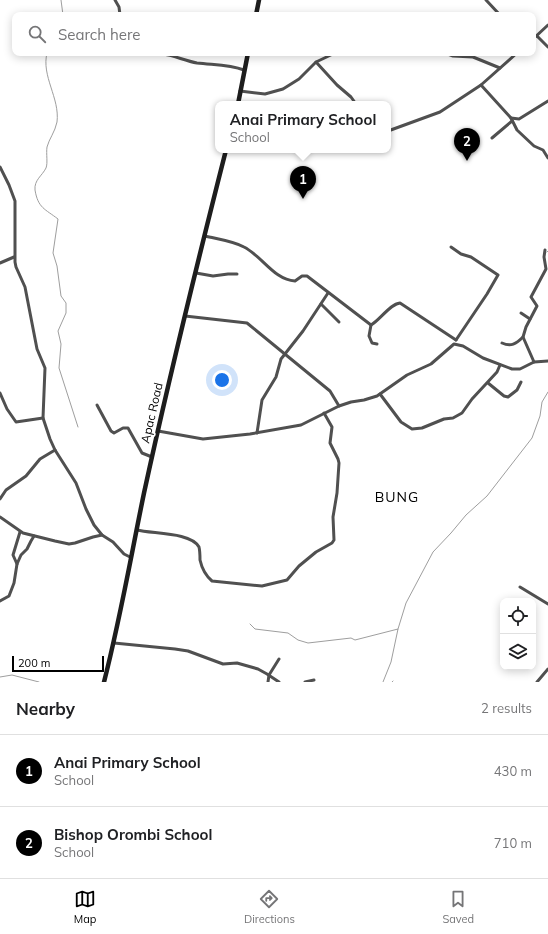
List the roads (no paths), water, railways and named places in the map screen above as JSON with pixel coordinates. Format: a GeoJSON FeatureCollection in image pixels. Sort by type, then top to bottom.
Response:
{"type":"FeatureCollection","features":[{"type":"Feature","properties":{"kind":"main road"},"geometry":{"type":"LineString","coordinates":[[257,12],[259,0]]}},
{"type":"Feature","properties":{"kind":"main road"},"geometry":{"type":"LineString","coordinates":[[238,101],[247,56]]}},
{"type":"Feature","properties":{"kind":"main road","name":"Apac Road"},"geometry":{"type":"LineString","coordinates":[[104,682],[114,643],[126,586],[130,556],[152,457],[225,153]]}},
{"type":"Feature","properties":{"kind":"street"},"geometry":{"type":"LineString","coordinates":[[115,0],[119,7],[120,12]]}},
{"type":"Feature","properties":{"kind":"street"},"geometry":{"type":"LineString","coordinates":[[486,0],[497,12]]}},
{"type":"Feature","properties":{"kind":"street"},"geometry":{"type":"LineString","coordinates":[[548,25],[537,36],[548,48]]}},
{"type":"Feature","properties":{"kind":"street"},"geometry":{"type":"LineString","coordinates":[[172,56],[198,63],[235,66],[244,70]]}},
{"type":"Feature","properties":{"kind":"street"},"geometry":{"type":"LineString","coordinates":[[240,91],[265,94],[283,89],[300,79],[316,62],[329,56]]}},
{"type":"Feature","properties":{"kind":"street"},"geometry":{"type":"LineString","coordinates":[[453,56],[473,57],[500,68]]}},
{"type":"Feature","properties":{"kind":"street"},"geometry":{"type":"LineString","coordinates":[[391,130],[440,112],[481,85],[514,56]]}},
{"type":"Feature","properties":{"kind":"street"},"geometry":{"type":"LineString","coordinates":[[316,62],[337,86],[354,101]]}},
{"type":"Feature","properties":{"kind":"street"},"geometry":{"type":"LineString","coordinates":[[481,85],[511,120],[517,130],[534,146],[542,150],[548,158]]}},
{"type":"Feature","properties":{"kind":"street"},"geometry":{"type":"LineString","coordinates":[[492,138],[511,120],[519,119],[548,101]]}},
{"type":"Feature","properties":{"kind":"street"},"geometry":{"type":"LineString","coordinates":[[0,167],[15,201],[14,257],[16,268],[24,287],[37,349],[45,368],[43,418],[50,439],[55,450],[76,483],[86,509],[102,536],[113,542],[124,554],[130,556]]}},
{"type":"Feature","properties":{"kind":"street"},"geometry":{"type":"LineString","coordinates":[[205,236],[245,247],[271,270],[291,280],[298,280],[302,276],[307,276],[371,326]]}},
{"type":"Feature","properties":{"kind":"street"},"geometry":{"type":"LineString","coordinates":[[158,431],[203,439],[301,425],[339,406],[364,400],[380,394],[407,375],[431,364],[454,344],[498,275],[471,257],[461,254],[451,247]]}},
{"type":"Feature","properties":{"kind":"street"},"geometry":{"type":"LineString","coordinates":[[502,343],[514,345],[523,337],[537,305],[531,297],[546,270],[544,257],[545,250]]}},
{"type":"Feature","properties":{"kind":"street"},"geometry":{"type":"LineString","coordinates":[[0,263],[14,257]]}},
{"type":"Feature","properties":{"kind":"street"},"geometry":{"type":"LineString","coordinates":[[196,273],[213,276],[237,274]]}},
{"type":"Feature","properties":{"kind":"street"},"geometry":{"type":"LineString","coordinates":[[257,432],[262,400],[276,377],[278,366],[284,354],[304,331],[328,293]]}},
{"type":"Feature","properties":{"kind":"street"},"geometry":{"type":"LineString","coordinates":[[377,344],[372,343],[370,339],[371,326],[394,304],[400,303],[456,340]]}},
{"type":"Feature","properties":{"kind":"street"},"geometry":{"type":"LineString","coordinates":[[321,304],[339,322]]}},
{"type":"Feature","properties":{"kind":"street"},"geometry":{"type":"LineString","coordinates":[[521,313],[530,319]]}},
{"type":"Feature","properties":{"kind":"street"},"geometry":{"type":"LineString","coordinates":[[185,316],[244,322],[330,391],[339,406]]}},
{"type":"Feature","properties":{"kind":"street"},"geometry":{"type":"LineString","coordinates":[[523,337],[534,362]]}},
{"type":"Feature","properties":{"kind":"street"},"geometry":{"type":"LineString","coordinates":[[454,344],[466,348],[483,358],[512,369],[520,369],[534,362],[548,361]]}},
{"type":"Feature","properties":{"kind":"street"},"geometry":{"type":"LineString","coordinates":[[380,394],[401,422],[412,429],[422,428],[444,419],[457,417],[488,383],[497,372],[500,365]]}},
{"type":"Feature","properties":{"kind":"street"},"geometry":{"type":"LineString","coordinates":[[488,383],[504,396],[508,397],[514,394],[521,382]]}},
{"type":"Feature","properties":{"kind":"street"},"geometry":{"type":"LineString","coordinates":[[0,393],[7,409],[17,422],[43,418]]}},
{"type":"Feature","properties":{"kind":"street"},"geometry":{"type":"LineString","coordinates":[[97,405],[111,431],[114,433],[123,428],[128,428],[142,453],[152,457]]}},
{"type":"Feature","properties":{"kind":"street"},"geometry":{"type":"LineString","coordinates":[[137,530],[148,533],[177,535],[196,543],[199,549],[203,570],[212,582],[262,586],[287,580],[299,566],[316,552],[332,543],[334,540],[333,517],[337,493],[339,463],[330,443],[332,427],[324,413]]}},
{"type":"Feature","properties":{"kind":"street"},"geometry":{"type":"LineString","coordinates":[[0,499],[6,490],[26,476],[40,459],[55,450]]}},
{"type":"Feature","properties":{"kind":"street"},"geometry":{"type":"LineString","coordinates":[[0,517],[20,532],[69,544],[92,537],[102,536]]}},
{"type":"Feature","properties":{"kind":"street"},"geometry":{"type":"LineString","coordinates":[[17,564],[13,555],[20,532]]}},
{"type":"Feature","properties":{"kind":"street"},"geometry":{"type":"LineString","coordinates":[[0,601],[8,598],[14,583],[17,564],[21,555],[27,549],[34,536]]}},
{"type":"Feature","properties":{"kind":"street"},"geometry":{"type":"LineString","coordinates":[[520,587],[548,604]]}},
{"type":"Feature","properties":{"kind":"street"},"geometry":{"type":"LineString","coordinates":[[114,643],[175,648],[188,651],[223,664],[240,663],[258,669],[278,682]]}},
{"type":"Feature","properties":{"kind":"street"},"geometry":{"type":"LineString","coordinates":[[268,682],[269,675],[279,659]]}},
{"type":"Feature","properties":{"kind":"street"},"geometry":{"type":"LineString","coordinates":[[547,670],[548,675]]}},
{"type":"Feature","properties":{"kind":"street"},"geometry":{"type":"LineString","coordinates":[[537,682],[547,670]]}},
{"type":"Feature","properties":{"kind":"street"},"geometry":{"type":"LineString","coordinates":[[305,682],[314,680]]}},
{"type":"Feature","properties":{"kind":"waterway"},"geometry":{"type":"LineString","coordinates":[[61,0],[63,12]]}},
{"type":"Feature","properties":{"kind":"waterway"},"geometry":{"type":"LineString","coordinates":[[47,56],[46,70],[56,104],[57,122],[47,147],[46,168],[37,181],[35,190],[40,204],[58,219],[53,253],[57,266],[61,296],[66,303],[66,313],[58,331],[61,344],[59,368],[78,427]]}},
{"type":"Feature","properties":{"kind":"waterway"},"geometry":{"type":"LineString","coordinates":[[398,629],[406,603],[433,552],[466,515],[487,496],[532,438],[540,416],[542,402],[548,392]]}},
{"type":"Feature","properties":{"kind":"waterway"},"geometry":{"type":"LineString","coordinates":[[250,624],[255,629],[288,633],[298,640],[308,643],[351,638],[355,640],[398,629],[391,662],[383,682]]}},
{"type":"Feature","properties":{"kind":"waterway"},"geometry":{"type":"LineString","coordinates":[[0,677],[12,675],[39,682]]}},
{"type":"Feature","properties":{"kind":"place","name":"Bishop Orombi School"},"geometry":{"type":"Point","coordinates":[467,161]}},
{"type":"Feature","properties":{"kind":"place","name":"Anai Primary School"},"geometry":{"type":"Point","coordinates":[303,199]}},
{"type":"Feature","properties":{"kind":"district","name":"BUNG"},"geometry":{"type":"Point","coordinates":[397,497]}}]}
